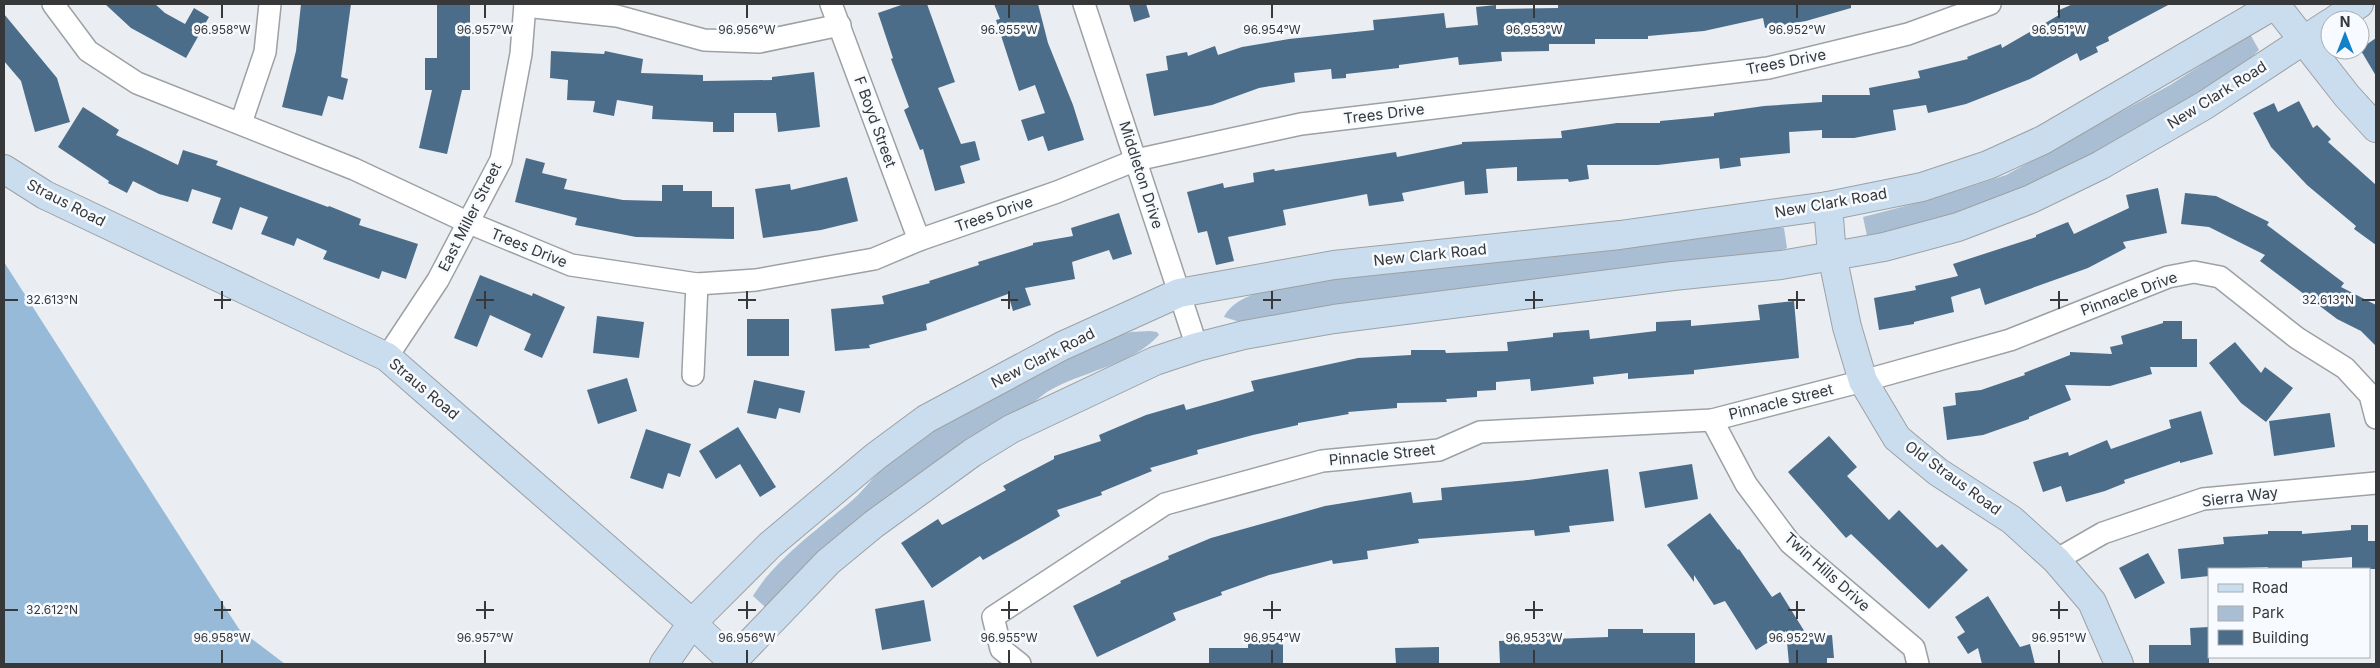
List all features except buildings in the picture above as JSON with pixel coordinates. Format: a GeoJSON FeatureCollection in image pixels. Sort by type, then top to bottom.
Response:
{"type":"FeatureCollection","features":[{"type":"Feature","properties":{"kind":"main road"},"geometry":{"type":"LineString","coordinates":[[2276,4],[2303,41],[2376,128]]}},
{"type":"Feature","properties":{"kind":"main road","name":"New Clark Road"},"geometry":{"type":"LineString","coordinates":[[664,664],[692,623],[770,545],[876,456],[926,419],[1062,346],[1180,293],[1334,265],[1620,235],[1828,206],[1922,187],[1988,165],[2035,144],[2276,4]]}},
{"type":"Feature","properties":{"kind":"main road","name":"New Clark Road"},"geometry":{"type":"LineString","coordinates":[[733,663],[828,562],[874,524],[972,453],[1011,429],[1155,361],[1197,346],[1334,319],[1673,276],[1780,265],[1884,247],[1958,227],[2031,199],[2101,165],[2205,105],[2320,30]]}},
{"type":"Feature","properties":{"kind":"main road","name":"Straus Road"},"geometry":{"type":"LineString","coordinates":[[4,169],[45,195],[387,357],[692,623],[733,663]]}},
{"type":"Feature","properties":{"kind":"main road","name":"Old Straus Road"},"geometry":{"type":"LineString","coordinates":[[1828,206],[1832,255],[1847,327],[1863,381],[1897,438],[1938,472],[2012,520],[2056,560],[2092,602],[2118,664]]}},
{"type":"Feature","properties":{"kind":"street","name":"Trees Drive"},"geometry":{"type":"LineString","coordinates":[[53,4],[88,52],[137,83],[354,169],[467,222],[571,265],[697,284],[756,280],[874,260],[919,240],[1057,192],[1136,160],[1301,124],[1768,68],[1908,34],[1990,4]]}},
{"type":"Feature","properties":{"kind":"street"},"geometry":{"type":"LineString","coordinates":[[241,123],[265,52],[270,4]]}},
{"type":"Feature","properties":{"kind":"street","name":"F Boyd Street"},"geometry":{"type":"LineString","coordinates":[[831,4],[919,240]]}},
{"type":"Feature","properties":{"kind":"street","name":"Middleton Drive"},"geometry":{"type":"LineString","coordinates":[[1084,4],[1197,346]]}},
{"type":"Feature","properties":{"kind":"street"},"geometry":{"type":"LineString","coordinates":[[525,5],[617,16],[704,40],[759,42],[840,25]]}},
{"type":"Feature","properties":{"kind":"street","name":"East Miller Street"},"geometry":{"type":"LineString","coordinates":[[387,357],[438,280],[501,160],[521,54],[525,5]]}},
{"type":"Feature","properties":{"kind":"street","name":"Pinnacle Drive"},"geometry":{"type":"LineString","coordinates":[[1863,381],[2010,340],[2168,277],[2194,272],[2220,277],[2297,338],[2345,368],[2370,395],[2376,418]]}},
{"type":"Feature","properties":{"kind":"street"},"geometry":{"type":"LineString","coordinates":[[692,375],[697,284]]}},
{"type":"Feature","properties":{"kind":"street","name":"Pinnacle Street"},"geometry":{"type":"LineString","coordinates":[[1020,664],[1000,649],[994,618],[1165,504],[1322,461],[1439,450],[1480,432],[1712,420],[1863,381]]}},
{"type":"Feature","properties":{"kind":"street","name":"Twin Hills Drive"},"geometry":{"type":"LineString","coordinates":[[1712,420],[1746,484],[1790,543],[1914,648],[1918,664]]}},
{"type":"Feature","properties":{"kind":"street","name":"Sierra Way"},"geometry":{"type":"LineString","coordinates":[[2056,560],[2103,532],[2203,499],[2376,483]]}},
{"type":"Feature","properties":{"kind":"green space"},"geometry":{"type":"Polygon","coordinates":[[[2250,34],[2259,50],[2247,61],[2202,92],[2130,131],[2078,167],[2030,188],[1980,205],[1880,235],[1867,236],[1863,217],[1932,199],[2006,175],[2170,85],[2250,34]]]}},
{"type":"Feature","properties":{"kind":"green space"},"geometry":{"type":"Polygon","coordinates":[[[1773,226],[1784,228],[1787,248],[1771,254],[1243,323],[1224,317],[1230,308],[1239,301],[1263,291],[1312,281],[1773,226]]]}},
{"type":"Feature","properties":{"kind":"green space"},"geometry":{"type":"Polygon","coordinates":[[[1131,332],[1157,332],[1159,335],[1135,354],[1047,392],[765,607],[753,596],[772,571],[796,547],[853,499],[888,464],[942,425],[1000,391],[1060,362],[1121,335],[1131,332]]]}},
{"type":"Feature","properties":{"kind":"shaded area"},"geometry":{"type":"Polygon","coordinates":[[[4,262],[239,629],[285,664],[4,664],[4,262]]]}}]}
